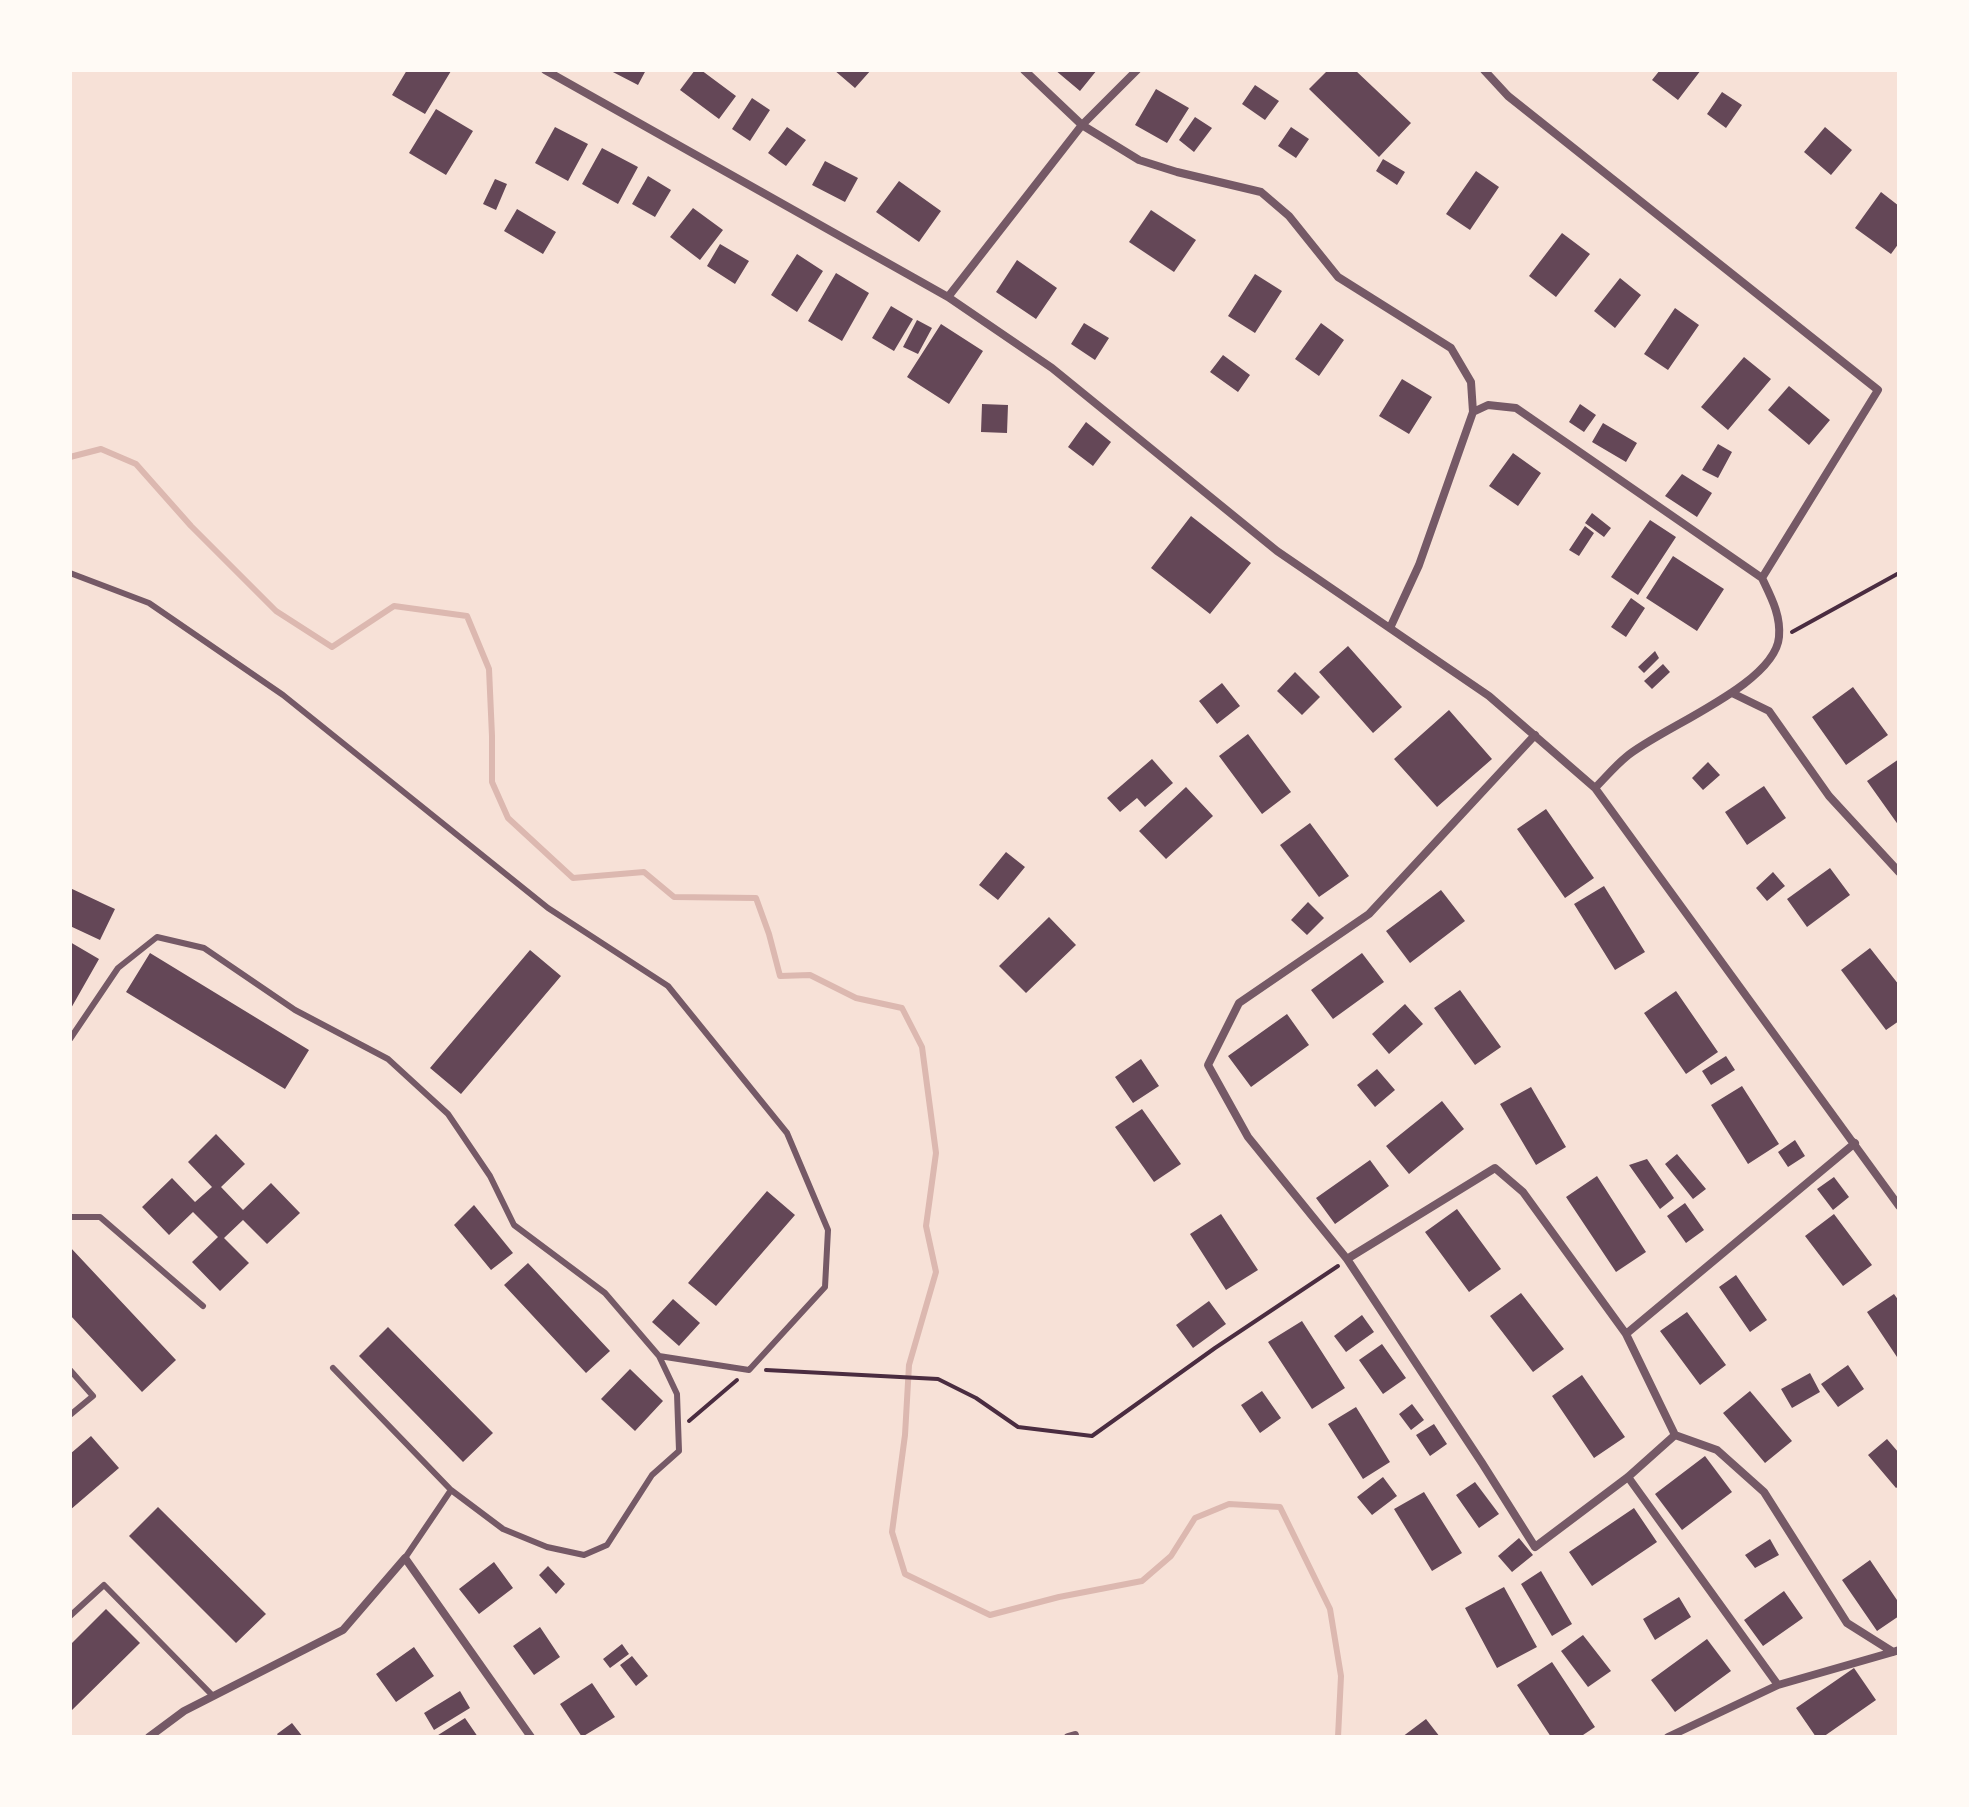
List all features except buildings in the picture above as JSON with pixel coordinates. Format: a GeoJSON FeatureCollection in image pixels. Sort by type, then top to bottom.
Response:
{"type":"FeatureCollection","features":[{"type":"Feature","properties":{"kind":"street"},"geometry":{"type":"LineString","coordinates":[[545,70],[948,297],[1052,368],[1277,551],[1489,696],[1595,788],[1899,1206]]}},
{"type":"Feature","properties":{"kind":"street"},"geometry":{"type":"LineString","coordinates":[[1024,70],[1082,125],[1139,160],[1261,192],[1289,216],[1338,277],[1451,348],[1471,382],[1473,412],[1419,565],[1390,628]]}},
{"type":"Feature","properties":{"kind":"street"},"geometry":{"type":"LineString","coordinates":[[948,297],[1082,125],[1137,70]]}},
{"type":"Feature","properties":{"kind":"street"},"geometry":{"type":"LineString","coordinates":[[1484,70],[1508,96],[1878,390],[1762,578]]}},
{"type":"Feature","properties":{"kind":"street"},"geometry":{"type":"LineString","coordinates":[[1473,412],[1488,405],[1516,408],[1762,578],[1778,612],[1779,639],[1772,658],[1732,693],[1626,756],[1595,788]]}},
{"type":"Feature","properties":{"kind":"street"},"geometry":{"type":"LineString","coordinates":[[1732,693],[1769,711],[1829,796],[1899,872]]}},
{"type":"Feature","properties":{"kind":"street"},"geometry":{"type":"LineString","coordinates":[[1535,735],[1369,914],[1239,1003],[1208,1065],[1248,1137],[1347,1259],[1535,1547],[1628,1477],[1675,1435]]}},
{"type":"Feature","properties":{"kind":"street"},"geometry":{"type":"LineString","coordinates":[[1626,1334],[1855,1143]]}},
{"type":"Feature","properties":{"kind":"street"},"geometry":{"type":"LineString","coordinates":[[1347,1259],[1495,1168],[1523,1192],[1626,1334],[1675,1435],[1717,1450],[1764,1492],[1847,1623],[1896,1651]]}},
{"type":"Feature","properties":{"kind":"street"},"geometry":{"type":"LineString","coordinates":[[1628,1477],[1778,1685]]}},
{"type":"Feature","properties":{"kind":"street"},"geometry":{"type":"LineString","coordinates":[[149,1737],[184,1711],[343,1630],[405,1558],[531,1737]]}},
{"type":"Feature","properties":{"kind":"street"},"geometry":{"type":"LineString","coordinates":[[1668,1737],[1778,1685],[1896,1651]]}},
{"type":"Feature","properties":{"kind":"lane"},"geometry":{"type":"LineString","coordinates":[[70,573],[149,603],[283,695],[548,908],[668,986],[787,1133],[828,1230],[825,1287],[749,1370],[659,1356]]}},
{"type":"Feature","properties":{"kind":"lane"},"geometry":{"type":"LineString","coordinates":[[70,1039],[118,968],[157,937],[204,948],[295,1010],[388,1059],[448,1114],[490,1176],[514,1225],[605,1293],[659,1356],[677,1394],[679,1451],[652,1475],[607,1545],[584,1555],[547,1547],[503,1529],[451,1490],[333,1368]]}},
{"type":"Feature","properties":{"kind":"lane"},"geometry":{"type":"LineString","coordinates":[[70,1217],[100,1217],[203,1306]]}},
{"type":"Feature","properties":{"kind":"lane"},"geometry":{"type":"LineString","coordinates":[[70,1370],[93,1396],[70,1415]]}},
{"type":"Feature","properties":{"kind":"lane"},"geometry":{"type":"LineString","coordinates":[[405,1558],[451,1490]]}},
{"type":"Feature","properties":{"kind":"lane"},"geometry":{"type":"LineString","coordinates":[[70,1616],[104,1585],[213,1696]]}},
{"type":"Feature","properties":{"kind":"path"},"geometry":{"type":"LineString","coordinates":[[1779,639],[1899,573]]}},
{"type":"Feature","properties":{"kind":"path"},"geometry":{"type":"LineString","coordinates":[[678,1431],[749,1370],[938,1379],[976,1398],[1018,1427],[1092,1436],[1347,1259]]}},
{"type":"Feature","properties":{"kind":"waterway"},"geometry":{"type":"LineString","coordinates":[[70,457],[101,449],[136,464],[191,526],[276,611],[332,647],[394,606],[467,616],[489,669],[492,782],[508,818],[573,878],[644,872],[674,897],[756,898],[780,976],[810,975],[856,998],[902,1008],[922,1047],[936,1153],[926,1226],[936,1272],[909,1365],[905,1435],[892,1532],[905,1574],[990,1615],[1059,1597],[1142,1581],[1171,1556],[1195,1518],[1229,1504],[1280,1507],[1330,1609],[1341,1676],[1338,1737]]}}]}
